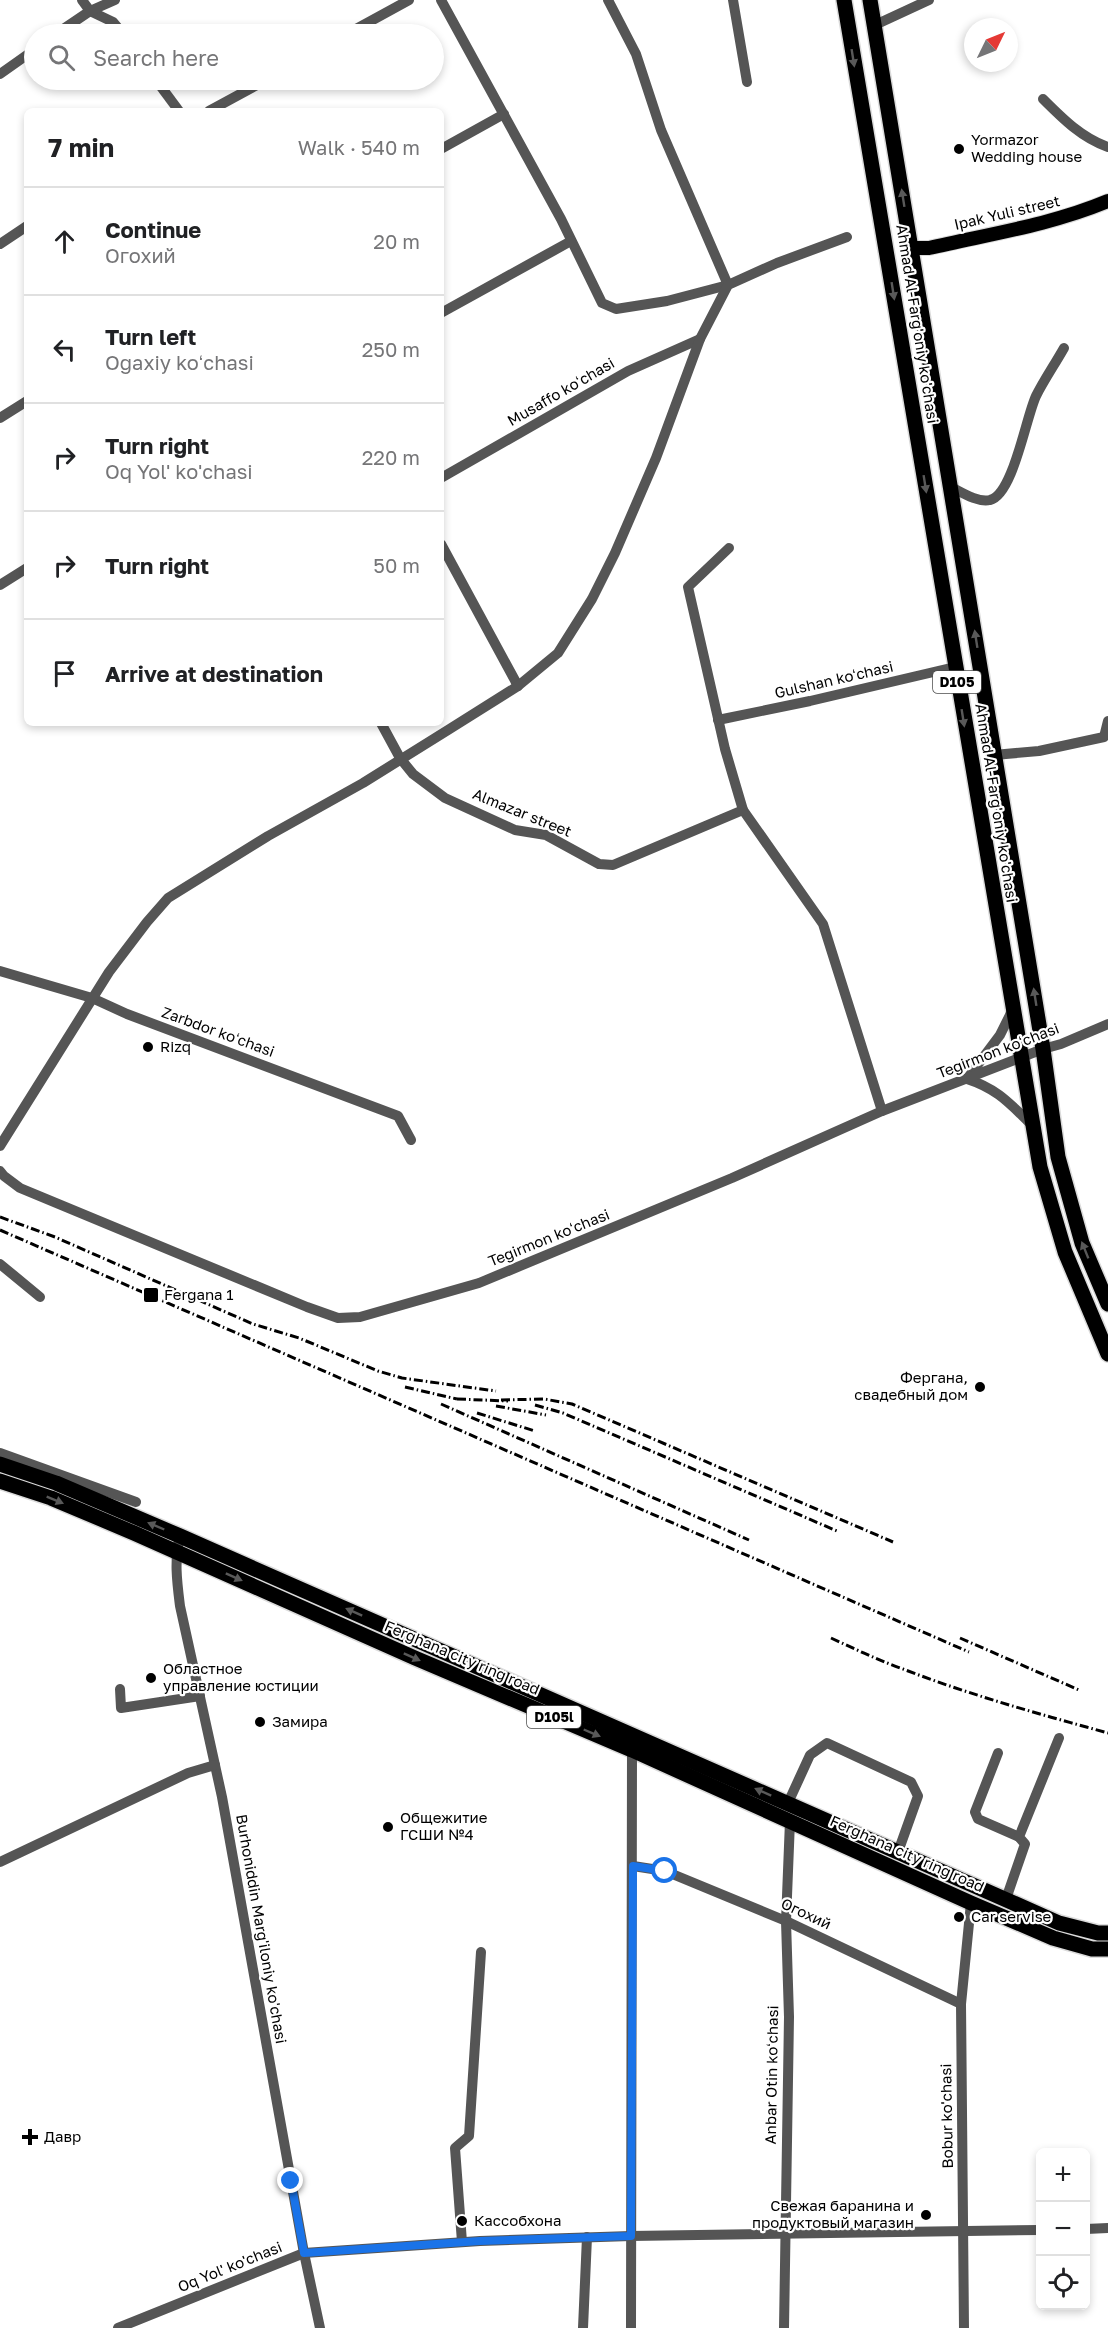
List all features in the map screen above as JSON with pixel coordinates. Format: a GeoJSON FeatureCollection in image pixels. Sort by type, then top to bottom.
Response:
{"type":"FeatureCollection","features":[{"type":"Feature","properties":{"kind":"highway","name":"Ahmad Al-Farg'oniy ko'chasi"},"geometry":{"type":"LineString","coordinates":[[844,0],[1040,1167],[1059,1231],[1108,1354]]}},
{"type":"Feature","properties":{"kind":"highway","name":"Ahmad Al-Farg'oniy ko'chasi"},"geometry":{"type":"LineString","coordinates":[[870,0],[1043,1049],[1058,1157],[1082,1243],[1108,1304]]}},
{"type":"Feature","properties":{"kind":"highway"},"geometry":{"type":"LineString","coordinates":[[888,256],[912,248]]}},
{"type":"Feature","properties":{"kind":"highway","name":"Ferghana city ring road"},"geometry":{"type":"LineString","coordinates":[[0,1464],[56,1483],[180,1536],[1059,1923],[1098,1933],[1108,1933]]}},
{"type":"Feature","properties":{"kind":"highway","name":"Ferghana city ring road"},"geometry":{"type":"LineString","coordinates":[[0,1480],[51,1498],[176,1551],[415,1658],[632,1750],[970,1903],[1053,1938],[1092,1949],[1108,1949]]}},
{"type":"Feature","properties":{"kind":"main road","name":"Ipak Yuli street"},"geometry":{"type":"LineString","coordinates":[[912,248],[929,248],[1046,222],[1108,201]]}},
{"type":"Feature","properties":{"kind":"main road"},"geometry":{"type":"LineString","coordinates":[[970,1903],[974,1886]]}},
{"type":"Feature","properties":{"kind":"street"},"geometry":{"type":"LineString","coordinates":[[82,0],[90,11],[115,24]]}},
{"type":"Feature","properties":{"kind":"street"},"geometry":{"type":"LineString","coordinates":[[71,24],[90,11],[115,0]]}},
{"type":"Feature","properties":{"kind":"street"},"geometry":{"type":"LineString","coordinates":[[365,24],[409,0]]}},
{"type":"Feature","properties":{"kind":"street"},"geometry":{"type":"LineString","coordinates":[[441,0],[504,114],[602,303],[616,309],[667,301],[728,285],[777,263],[847,237]]}},
{"type":"Feature","properties":{"kind":"street"},"geometry":{"type":"LineString","coordinates":[[608,0],[636,54],[661,130],[728,285]]}},
{"type":"Feature","properties":{"kind":"street"},"geometry":{"type":"LineString","coordinates":[[733,0],[747,82]]}},
{"type":"Feature","properties":{"kind":"street"},"geometry":{"type":"LineString","coordinates":[[875,25],[929,0]]}},
{"type":"Feature","properties":{"kind":"street"},"geometry":{"type":"LineString","coordinates":[[0,74],[24,57]]}},
{"type":"Feature","properties":{"kind":"street"},"geometry":{"type":"LineString","coordinates":[[163,90],[177,108]]}},
{"type":"Feature","properties":{"kind":"street"},"geometry":{"type":"LineString","coordinates":[[215,108],[248,90]]}},
{"type":"Feature","properties":{"kind":"street"},"geometry":{"type":"LineString","coordinates":[[1043,99],[1065,121],[1089,139],[1108,147]]}},
{"type":"Feature","properties":{"kind":"street"},"geometry":{"type":"LineString","coordinates":[[444,147],[504,114]]}},
{"type":"Feature","properties":{"kind":"street"},"geometry":{"type":"LineString","coordinates":[[0,244],[24,228]]}},
{"type":"Feature","properties":{"kind":"street"},"geometry":{"type":"LineString","coordinates":[[444,311],[571,241]]}},
{"type":"Feature","properties":{"kind":"street"},"geometry":{"type":"LineString","coordinates":[[0,1146],[92,998],[147,922],[168,898],[268,836],[363,783],[518,686],[558,653],[592,599],[615,553],[656,458],[700,339],[728,285]]}},
{"type":"Feature","properties":{"kind":"street","name":"Musaffo koʻchasi"},"geometry":{"type":"LineString","coordinates":[[444,476],[628,371],[700,339]]}},
{"type":"Feature","properties":{"kind":"street"},"geometry":{"type":"LineString","coordinates":[[951,487],[979,500],[989,501],[996,497],[1010,478],[1035,397],[1064,348]]}},
{"type":"Feature","properties":{"kind":"street"},"geometry":{"type":"LineString","coordinates":[[0,418],[24,403]]}},
{"type":"Feature","properties":{"kind":"street"},"geometry":{"type":"LineString","coordinates":[[729,548],[688,587],[725,749],[743,810],[823,924],[882,1111]]}},
{"type":"Feature","properties":{"kind":"street"},"geometry":{"type":"LineString","coordinates":[[444,550],[518,686]]}},
{"type":"Feature","properties":{"kind":"street"},"geometry":{"type":"LineString","coordinates":[[0,585],[24,570]]}},
{"type":"Feature","properties":{"kind":"street","name":"Gulshan koʻchasi"},"geometry":{"type":"LineString","coordinates":[[718,720],[955,667]]}},
{"type":"Feature","properties":{"kind":"street"},"geometry":{"type":"LineString","coordinates":[[994,754],[1040,751],[1106,737],[1108,721]]}},
{"type":"Feature","properties":{"kind":"street","name":"Almazar street"},"geometry":{"type":"LineString","coordinates":[[383,726],[400,758],[413,774],[446,798],[515,830],[546,835],[599,864],[613,865],[743,810]]}},
{"type":"Feature","properties":{"kind":"street","name":"Zarbdor koʻchasi"},"geometry":{"type":"LineString","coordinates":[[0,971],[92,998],[127,1014],[398,1116],[411,1140]]}},
{"type":"Feature","properties":{"kind":"street"},"geometry":{"type":"LineString","coordinates":[[1012,1011],[1000,1035],[967,1079],[994,1090],[1032,1125]]}},
{"type":"Feature","properties":{"kind":"street","name":"Tegirmon koʻchasi"},"geometry":{"type":"LineString","coordinates":[[0,1171],[20,1188],[307,1308],[338,1318],[360,1317],[479,1283],[732,1178],[882,1111],[1108,1024]]}},
{"type":"Feature","properties":{"kind":"street"},"geometry":{"type":"LineString","coordinates":[[0,1264],[40,1297]]}},
{"type":"Feature","properties":{"kind":"street"},"geometry":{"type":"LineString","coordinates":[[0,1453],[136,1502]]}},
{"type":"Feature","properties":{"kind":"street","name":"Burhoniddin Marg'iloniy ko'chasi"},"geometry":{"type":"LineString","coordinates":[[180,1536],[176,1551],[176,1578],[180,1606],[215,1765],[304,2253],[320,2328]]}},
{"type":"Feature","properties":{"kind":"street"},"geometry":{"type":"LineString","coordinates":[[120,1689],[121,1708],[200,1696]]}},
{"type":"Feature","properties":{"kind":"street"},"geometry":{"type":"LineString","coordinates":[[1019,1837],[1059,1738]]}},
{"type":"Feature","properties":{"kind":"street"},"geometry":{"type":"LineString","coordinates":[[788,1803],[810,1755],[827,1743],[911,1782],[918,1796],[898,1852]]}},
{"type":"Feature","properties":{"kind":"street"},"geometry":{"type":"LineString","coordinates":[[631,2328],[632,1750]]}},
{"type":"Feature","properties":{"kind":"street"},"geometry":{"type":"LineString","coordinates":[[998,1754],[975,1812],[978,1820],[1019,1837],[1025,1844],[1006,1899]]}},
{"type":"Feature","properties":{"kind":"street"},"geometry":{"type":"LineString","coordinates":[[0,1862],[188,1773],[215,1765]]}},
{"type":"Feature","properties":{"kind":"street","name":"Anbar Otin koʻchasi"},"geometry":{"type":"LineString","coordinates":[[784,2328],[789,2017],[786,1921],[790,1821]]}},
{"type":"Feature","properties":{"kind":"street","name":"Огохий"},"geometry":{"type":"LineString","coordinates":[[633,1866],[665,1871],[786,1921],[961,2004]]}},
{"type":"Feature","properties":{"kind":"street","name":"Bobur ko'chasi"},"geometry":{"type":"LineString","coordinates":[[964,2328],[961,2004],[970,1903]]}},
{"type":"Feature","properties":{"kind":"street"},"geometry":{"type":"LineString","coordinates":[[462,2242],[455,2148],[469,2136],[481,1952]]}},
{"type":"Feature","properties":{"kind":"street"},"geometry":{"type":"LineString","coordinates":[[1090,2229],[1108,2229]]}},
{"type":"Feature","properties":{"kind":"street","name":"Oq Yol' ko'chasi"},"geometry":{"type":"LineString","coordinates":[[118,2328],[304,2253],[462,2242],[587,2237],[1036,2230]]}},
{"type":"Feature","properties":{"kind":"street"},"geometry":{"type":"LineString","coordinates":[[583,2328],[587,2237]]}},
{"type":"Feature","properties":{"kind":"railway"},"geometry":{"type":"LineString","coordinates":[[0,1217],[55,1237],[253,1324],[299,1338],[378,1371],[402,1378],[496,1391]]}},
{"type":"Feature","properties":{"kind":"railway"},"geometry":{"type":"LineString","coordinates":[[0,1230],[969,1652]]}},
{"type":"Feature","properties":{"kind":"railway"},"geometry":{"type":"LineString","coordinates":[[405,1387],[457,1399]]}},
{"type":"Feature","properties":{"kind":"railway"},"geometry":{"type":"LineString","coordinates":[[457,1399],[508,1401]]}},
{"type":"Feature","properties":{"kind":"railway"},"geometry":{"type":"LineString","coordinates":[[501,1400],[544,1399],[572,1404],[893,1542]]}},
{"type":"Feature","properties":{"kind":"railway"},"geometry":{"type":"LineString","coordinates":[[441,1404],[749,1540]]}},
{"type":"Feature","properties":{"kind":"railway"},"geometry":{"type":"LineString","coordinates":[[535,1405],[563,1413],[837,1531]]}},
{"type":"Feature","properties":{"kind":"railway"},"geometry":{"type":"LineString","coordinates":[[496,1406],[546,1415]]}},
{"type":"Feature","properties":{"kind":"railway"},"geometry":{"type":"LineString","coordinates":[[477,1413],[535,1431]]}},
{"type":"Feature","properties":{"kind":"railway"},"geometry":{"type":"LineString","coordinates":[[831,1638],[885,1662],[954,1687],[1108,1733]]}},
{"type":"Feature","properties":{"kind":"railway"},"geometry":{"type":"LineString","coordinates":[[960,1638],[1079,1690]]}},
{"type":"Feature","properties":{"kind":"place","name":"Yormazor Wedding house"},"geometry":{"type":"Point","coordinates":[959,149]}},
{"type":"Feature","properties":{"kind":"place","name":"Rizq"},"geometry":{"type":"Point","coordinates":[148,1047]}},
{"type":"Feature","properties":{"kind":"place","name":"Fergana 1"},"geometry":{"type":"Point","coordinates":[151,1295]}},
{"type":"Feature","properties":{"kind":"place","name":"Фергана, свадебный дом"},"geometry":{"type":"Point","coordinates":[980,1387]}},
{"type":"Feature","properties":{"kind":"place","name":"Областное управление юстиции"},"geometry":{"type":"Point","coordinates":[151,1678]}},
{"type":"Feature","properties":{"kind":"place","name":"Замира"},"geometry":{"type":"Point","coordinates":[260,1722]}},
{"type":"Feature","properties":{"kind":"place","name":"Общежитие ГСШИ №4"},"geometry":{"type":"Point","coordinates":[388,1827]}},
{"type":"Feature","properties":{"kind":"place","name":"Car servise"},"geometry":{"type":"Point","coordinates":[959,1917]}},
{"type":"Feature","properties":{"kind":"place","name":"Давр"},"geometry":{"type":"Point","coordinates":[30,2137]}},
{"type":"Feature","properties":{"kind":"place","name":"Свежая баранина и продуктовый магазин"},"geometry":{"type":"Point","coordinates":[926,2215]}},
{"type":"Feature","properties":{"kind":"place","name":"Кассобхона"},"geometry":{"type":"Point","coordinates":[462,2221]}},
{"type":"Feature","properties":{"kind":"route"},"geometry":{"type":"LineString","coordinates":[[291,2181],[304,2253],[480,2241],[631,2236],[633,1866],[665,1871]]}}]}
